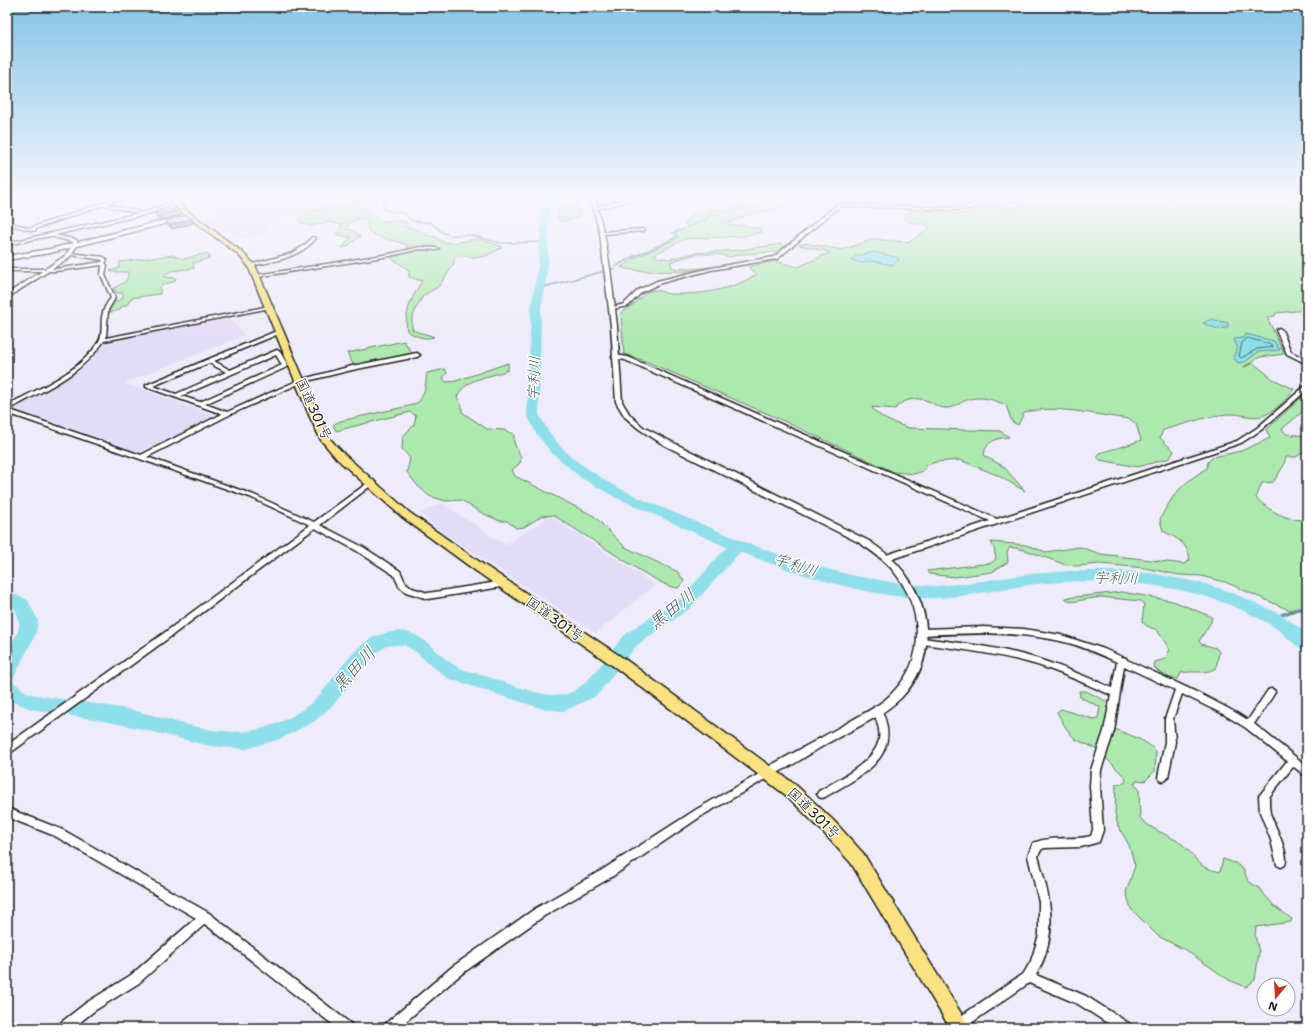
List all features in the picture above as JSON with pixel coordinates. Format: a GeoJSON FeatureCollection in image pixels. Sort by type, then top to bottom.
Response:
{"type":"FeatureCollection","features":[{"type":"Feature","properties":{"kind":"highway","name":"国道301号"},"geometry":{"type":"LineString","coordinates":[[230,245],[240,253],[251,265],[257,276],[279,332],[326,440],[341,456],[406,514],[504,584],[621,664],[768,772],[798,796],[857,858],[960,1026]]}},
{"type":"Feature","properties":{"kind":"main road"},"geometry":{"type":"LineString","coordinates":[[7,258],[70,245]]}},
{"type":"Feature","properties":{"kind":"street"},"geometry":{"type":"LineString","coordinates":[[7,296],[71,254],[75,245]]}},
{"type":"Feature","properties":{"kind":"street"},"geometry":{"type":"LineString","coordinates":[[251,265],[284,258],[306,248],[308,245]]}},
{"type":"Feature","properties":{"kind":"street"},"geometry":{"type":"LineString","coordinates":[[389,1028],[456,971],[540,912],[606,874],[700,812],[877,710],[897,694],[911,677],[919,661],[923,636],[919,606],[912,591],[898,571],[886,558],[861,540],[829,523],[641,428],[627,416],[619,402],[612,308],[604,245]]}},
{"type":"Feature","properties":{"kind":"street"},"geometry":{"type":"LineString","coordinates":[[612,308],[626,305],[640,291],[659,282],[711,269],[775,258],[790,245]]}},
{"type":"Feature","properties":{"kind":"street"},"geometry":{"type":"LineString","coordinates":[[257,276],[384,256],[420,248],[437,249]]}},
{"type":"Feature","properties":{"kind":"street"},"geometry":{"type":"LineString","coordinates":[[7,407],[83,364],[103,340],[104,313],[113,298],[104,281],[102,272],[105,265],[103,263],[105,260],[104,258],[71,254]]}},
{"type":"Feature","properties":{"kind":"street"},"geometry":{"type":"LineString","coordinates":[[7,270],[46,270],[103,263]]}},
{"type":"Feature","properties":{"kind":"street"},"geometry":{"type":"LineString","coordinates":[[103,340],[270,308]]}},
{"type":"Feature","properties":{"kind":"street"},"geometry":{"type":"LineString","coordinates":[[1279,330],[1289,353],[1307,362]]}},
{"type":"Feature","properties":{"kind":"street"},"geometry":{"type":"LineString","coordinates":[[227,414],[148,386],[279,332]]}},
{"type":"Feature","properties":{"kind":"street"},"geometry":{"type":"LineString","coordinates":[[176,396],[277,352],[285,366],[201,404]]}},
{"type":"Feature","properties":{"kind":"street"},"geometry":{"type":"LineString","coordinates":[[140,458],[227,414],[301,381],[352,368],[417,355]]}},
{"type":"Feature","properties":{"kind":"street"},"geometry":{"type":"LineString","coordinates":[[615,357],[626,358],[998,522]]}},
{"type":"Feature","properties":{"kind":"street"},"geometry":{"type":"LineString","coordinates":[[210,361],[229,372]]}},
{"type":"Feature","properties":{"kind":"street"},"geometry":{"type":"LineString","coordinates":[[886,558],[1239,442],[1259,429],[1307,388]]}},
{"type":"Feature","properties":{"kind":"street"},"geometry":{"type":"LineString","coordinates":[[7,412],[73,433],[140,458],[252,496],[315,525],[360,549],[397,573],[402,584],[417,594],[428,596],[504,584]]}},
{"type":"Feature","properties":{"kind":"street"},"geometry":{"type":"LineString","coordinates":[[7,750],[78,700],[371,483]]}},
{"type":"Feature","properties":{"kind":"street"},"geometry":{"type":"LineString","coordinates":[[923,636],[983,630],[1048,635],[1077,642],[1123,660],[1180,688],[1249,725],[1307,772]]}},
{"type":"Feature","properties":{"kind":"street"},"geometry":{"type":"LineString","coordinates":[[923,636],[1023,658],[1050,666],[1115,694]]}},
{"type":"Feature","properties":{"kind":"street"},"geometry":{"type":"LineString","coordinates":[[960,1026],[1028,976],[1036,964],[1045,935],[1044,902],[1033,856],[1037,846],[1047,842],[1086,843],[1095,839],[1098,830],[1095,786],[1096,770],[1109,731],[1120,665],[1123,660]]}},
{"type":"Feature","properties":{"kind":"street"},"geometry":{"type":"LineString","coordinates":[[1163,777],[1170,742],[1169,719],[1180,688]]}},
{"type":"Feature","properties":{"kind":"street"},"geometry":{"type":"LineString","coordinates":[[1249,725],[1271,692]]}},
{"type":"Feature","properties":{"kind":"street"},"geometry":{"type":"LineString","coordinates":[[822,794],[859,771],[879,754],[884,743],[884,726],[877,710]]}},
{"type":"Feature","properties":{"kind":"street"},"geometry":{"type":"LineString","coordinates":[[1281,862],[1276,840],[1265,812],[1264,796],[1289,765],[1294,762]]}},
{"type":"Feature","properties":{"kind":"street"},"geometry":{"type":"LineString","coordinates":[[7,812],[59,833],[205,917],[347,1028]]}},
{"type":"Feature","properties":{"kind":"street"},"geometry":{"type":"LineString","coordinates":[[63,1028],[90,1007],[135,979],[205,917]]}},
{"type":"Feature","properties":{"kind":"street"},"geometry":{"type":"LineString","coordinates":[[1028,976],[1082,1000],[1126,1028]]}},
{"type":"Feature","properties":{"kind":"shaded area"},"geometry":{"type":"Polygon","coordinates":[[[226,317],[245,335],[124,383],[217,416],[139,456],[9,409],[87,365],[104,342],[226,317]]]}},
{"type":"Feature","properties":{"kind":"shaded area"},"geometry":{"type":"Polygon","coordinates":[[[442,503],[505,545],[550,516],[655,585],[596,633],[445,534],[419,513],[442,503]]]}},
{"type":"Feature","properties":{"kind":"green space"},"geometry":{"type":"Polygon","coordinates":[[[407,245],[498,245],[503,247],[483,256],[462,256],[454,258],[454,264],[439,286],[423,296],[412,319],[412,329],[434,337],[427,338],[420,337],[407,331],[406,324],[410,305],[422,281],[409,277],[409,270],[390,257],[395,253],[408,249],[407,245]]]}},
{"type":"Feature","properties":{"kind":"green space"},"geometry":{"type":"Polygon","coordinates":[[[662,245],[672,245],[654,255],[656,257],[670,259],[694,253],[739,250],[773,245],[784,246],[776,252],[741,254],[730,257],[717,254],[696,254],[670,263],[673,268],[691,269],[710,267],[704,269],[651,271],[621,267],[635,258],[662,245]]]}},
{"type":"Feature","properties":{"kind":"green space"},"geometry":{"type":"Polygon","coordinates":[[[800,245],[817,245],[842,250],[855,245],[1307,245],[1307,310],[1276,313],[1275,316],[1267,317],[1284,354],[1260,357],[1242,368],[1253,363],[1273,379],[1294,389],[1285,400],[1265,415],[1254,417],[1234,414],[1217,415],[1163,430],[1160,438],[1174,451],[1170,458],[1138,467],[1100,460],[1096,456],[1099,453],[1141,440],[1136,424],[1130,419],[1076,411],[1048,409],[1024,413],[1018,425],[1012,422],[1006,405],[983,398],[967,400],[948,408],[943,408],[928,401],[919,399],[905,401],[895,409],[872,407],[875,412],[889,421],[909,428],[1000,431],[1009,437],[992,441],[987,447],[984,456],[1003,466],[1025,491],[997,475],[960,460],[936,462],[927,465],[923,471],[914,474],[894,472],[775,417],[645,361],[624,354],[621,313],[650,291],[655,290],[669,294],[693,294],[727,288],[757,274],[748,267],[774,261],[798,267],[830,252],[800,245]]]}},
{"type":"Feature","properties":{"kind":"green space"},"geometry":{"type":"Polygon","coordinates":[[[207,253],[210,258],[193,263],[194,268],[171,271],[164,275],[165,277],[176,278],[174,282],[164,284],[160,288],[160,294],[131,298],[127,305],[121,307],[120,310],[108,313],[115,302],[123,298],[123,293],[116,293],[114,288],[126,280],[128,272],[110,271],[119,268],[120,262],[172,255],[183,259],[207,253]]]}},
{"type":"Feature","properties":{"kind":"green space"},"geometry":{"type":"Polygon","coordinates":[[[404,341],[412,353],[407,356],[356,365],[353,364],[347,353],[404,341]]]}},
{"type":"Feature","properties":{"kind":"green space"},"geometry":{"type":"Polygon","coordinates":[[[508,363],[508,370],[479,379],[466,385],[461,390],[457,397],[462,406],[462,412],[487,429],[504,430],[514,434],[514,443],[521,457],[520,463],[512,470],[515,476],[594,516],[625,547],[678,572],[684,581],[678,588],[668,586],[644,573],[553,515],[542,516],[524,527],[516,528],[507,521],[500,521],[480,512],[461,500],[446,501],[429,496],[417,485],[407,472],[410,458],[402,449],[403,436],[414,425],[416,416],[410,412],[336,431],[333,425],[340,421],[409,406],[419,402],[425,389],[427,373],[445,369],[447,373],[443,378],[446,382],[456,381],[508,363]]]}},
{"type":"Feature","properties":{"kind":"green space"},"geometry":{"type":"Polygon","coordinates":[[[1303,396],[1307,396],[1307,408],[1282,429],[1286,434],[1307,436],[1307,450],[1296,457],[1286,457],[1283,467],[1273,482],[1262,483],[1256,498],[1261,503],[1279,514],[1293,519],[1307,520],[1307,610],[1299,608],[1289,610],[1225,582],[1201,576],[1179,575],[1145,568],[1100,564],[1076,566],[1066,565],[1025,550],[1010,547],[1007,552],[1008,562],[992,572],[955,577],[929,574],[927,571],[991,563],[996,559],[991,542],[1026,545],[1046,552],[1080,547],[1101,554],[1184,564],[1190,560],[1187,549],[1177,539],[1163,531],[1160,519],[1179,489],[1207,468],[1208,462],[1213,457],[1241,451],[1270,438],[1266,430],[1303,396]]]}},
{"type":"Feature","properties":{"kind":"green space"},"geometry":{"type":"Polygon","coordinates":[[[1122,592],[1173,601],[1212,617],[1211,622],[1199,641],[1201,644],[1216,648],[1219,652],[1216,668],[1203,672],[1181,673],[1178,679],[1164,676],[1159,672],[1154,667],[1155,662],[1165,659],[1170,650],[1157,630],[1142,622],[1144,605],[1141,601],[1100,597],[1071,602],[1065,598],[1122,592]]]}},
{"type":"Feature","properties":{"kind":"green space"},"geometry":{"type":"Polygon","coordinates":[[[1079,691],[1086,691],[1108,702],[1107,725],[1145,742],[1156,751],[1155,771],[1145,781],[1137,780],[1134,784],[1139,789],[1140,818],[1159,832],[1183,845],[1200,864],[1207,868],[1220,872],[1223,859],[1235,863],[1243,869],[1248,881],[1259,888],[1274,906],[1292,919],[1291,922],[1256,927],[1255,935],[1259,952],[1255,980],[1246,987],[1229,980],[1187,951],[1158,936],[1131,909],[1126,892],[1135,866],[1129,845],[1118,826],[1115,813],[1116,784],[1125,783],[1126,778],[1097,749],[1075,739],[1066,728],[1057,712],[1061,709],[1093,719],[1098,718],[1100,707],[1080,697],[1079,691]]]}},
{"type":"Feature","properties":{"kind":"water"},"geometry":{"type":"Polygon","coordinates":[[[874,252],[899,258],[899,260],[892,265],[872,261],[861,263],[851,260],[856,256],[874,252]]]}},
{"type":"Feature","properties":{"kind":"water"},"geometry":{"type":"Polygon","coordinates":[[[1211,319],[1228,323],[1228,328],[1217,329],[1203,323],[1211,319]]]}},
{"type":"Feature","properties":{"kind":"water"},"geometry":{"type":"Polygon","coordinates":[[[1246,334],[1274,341],[1280,350],[1258,352],[1245,362],[1238,363],[1233,357],[1238,348],[1234,339],[1243,338],[1246,334]]]}},
{"type":"Feature","properties":{"kind":"waterway","name":"宇利川"},"geometry":{"type":"LineString","coordinates":[[544,245],[543,266],[536,308],[533,415],[543,433],[570,463],[604,486],[641,504],[738,545]]}},
{"type":"Feature","properties":{"kind":"waterway"},"geometry":{"type":"LineString","coordinates":[[540,288],[613,269],[628,259],[659,245]]}},
{"type":"Feature","properties":{"kind":"waterway","name":"黒田川"},"geometry":{"type":"LineString","coordinates":[[7,687],[21,698],[41,704],[80,708],[150,722],[219,740],[246,741],[273,734],[308,715],[328,699],[368,649],[384,640],[395,638],[414,642],[453,673],[543,701],[564,703],[589,691],[631,640],[683,605],[738,545]]}},
{"type":"Feature","properties":{"kind":"waterway","name":"宇利川"},"geometry":{"type":"LineString","coordinates":[[738,545],[798,567],[826,575],[855,582],[922,592],[962,590],[1030,579],[1070,576],[1123,577],[1176,583],[1202,589],[1251,607],[1289,627],[1307,645]]}},
{"type":"Feature","properties":{"kind":"waterway","name":"黒田川"},"geometry":{"type":"LineString","coordinates":[[7,598],[21,603],[29,620],[27,633],[7,674]]}},
{"type":"Feature","properties":{"kind":"waterway"},"geometry":{"type":"LineString","coordinates":[[1273,618],[1298,609],[1307,610]]}}]}
